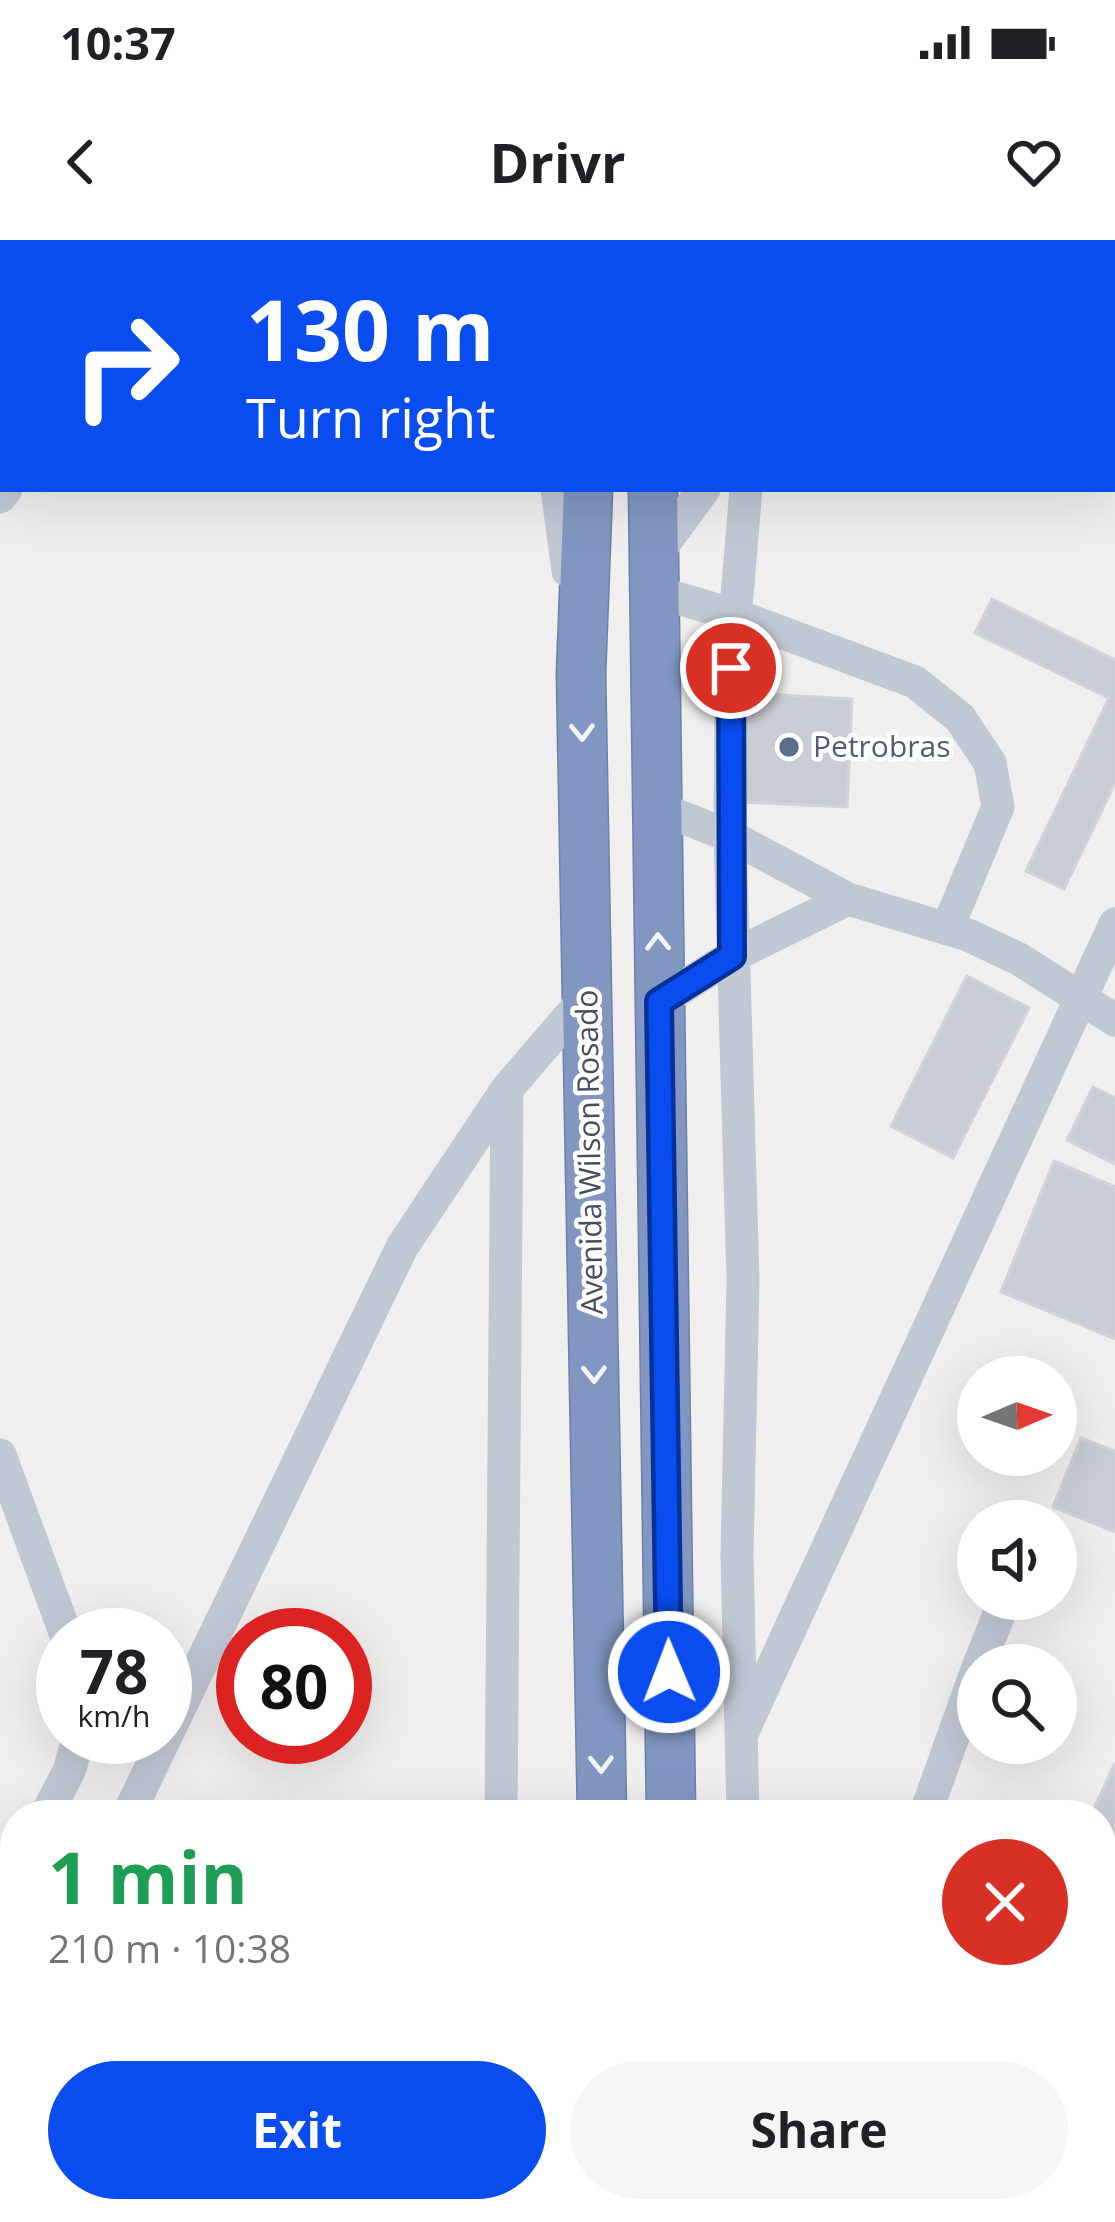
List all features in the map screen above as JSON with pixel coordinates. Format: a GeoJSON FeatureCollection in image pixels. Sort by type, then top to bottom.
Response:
{"type":"FeatureCollection","features":[{"type":"Feature","properties":{"kind":"highway","name":"Avenida Wilson Rosado"},"geometry":{"type":"LineString","coordinates":[[588,492],[581,674],[602,1800]]}},
{"type":"Feature","properties":{"kind":"highway"},"geometry":{"type":"LineString","coordinates":[[653,492],[671,1800]]}},
{"type":"Feature","properties":{"kind":"street"},"geometry":{"type":"LineString","coordinates":[[557,492],[581,674]]}},
{"type":"Feature","properties":{"kind":"street"},"geometry":{"type":"LineString","coordinates":[[702,492],[653,575],[735,615],[915,682],[970,733],[991,763],[998,807],[947,929]]}},
{"type":"Feature","properties":{"kind":"street"},"geometry":{"type":"LineString","coordinates":[[743,1800],[737,1425],[743,1280],[730,836],[735,615],[746,492]]}},
{"type":"Feature","properties":{"kind":"street"},"geometry":{"type":"LineString","coordinates":[[656,807],[730,836],[848,899],[947,929],[1019,958],[1115,1020]]}},
{"type":"Feature","properties":{"kind":"street"},"geometry":{"type":"LineString","coordinates":[[659,1002],[732,956],[848,899]]}},
{"type":"Feature","properties":{"kind":"street"},"geometry":{"type":"LineString","coordinates":[[741,1736],[1115,924]]}},
{"type":"Feature","properties":{"kind":"street"},"geometry":{"type":"LineString","coordinates":[[135,1800],[402,1247],[507,1089],[587,996]]}},
{"type":"Feature","properties":{"kind":"street"},"geometry":{"type":"LineString","coordinates":[[501,1800],[507,1089]]}},
{"type":"Feature","properties":{"kind":"street"},"geometry":{"type":"LineString","coordinates":[[0,1455],[56,1608]]}},
{"type":"Feature","properties":{"kind":"street"},"geometry":{"type":"LineString","coordinates":[[930,1800],[957,1725]]}},
{"type":"Feature","properties":{"kind":"street"},"geometry":{"type":"LineString","coordinates":[[54,1800],[71,1764]]}},
{"type":"Feature","properties":{"kind":"building"},"geometry":{"type":"Polygon","coordinates":[[[992,599],[1115,660],[1115,783],[1064,889],[1026,871],[1109,698],[975,633],[992,599]]]}},
{"type":"Feature","properties":{"kind":"building"},"geometry":{"type":"Polygon","coordinates":[[[745,693],[852,699],[847,807],[740,802],[745,693]]]}},
{"type":"Feature","properties":{"kind":"building"},"geometry":{"type":"Polygon","coordinates":[[[967,976],[1029,1008],[953,1158],[891,1126],[967,976]]]}},
{"type":"Feature","properties":{"kind":"building"},"geometry":{"type":"Polygon","coordinates":[[[1093,1087],[1115,1098],[1115,1164],[1067,1140],[1093,1087]]]}},
{"type":"Feature","properties":{"kind":"building"},"geometry":{"type":"Polygon","coordinates":[[[1054,1161],[1115,1187],[1115,1339],[1001,1292],[1054,1161]]]}},
{"type":"Feature","properties":{"kind":"building"},"geometry":{"type":"Polygon","coordinates":[[[1081,1438],[1115,1451],[1115,1532],[1077,1517],[1077,1500],[1056,1500],[1066,1476],[1077,1476],[1081,1438]]]}},
{"type":"Feature","properties":{"kind":"building"},"geometry":{"type":"Polygon","coordinates":[[[1115,1763],[1115,1800],[1098,1800],[1115,1763]]]}},
{"type":"Feature","properties":{"kind":"place","name":"Petrobras"},"geometry":{"type":"Point","coordinates":[789,747]}},
{"type":"Feature","properties":{"kind":"route"},"geometry":{"type":"LineString","coordinates":[[669,1672],[659,1002],[732,956],[731,668]]}}]}
